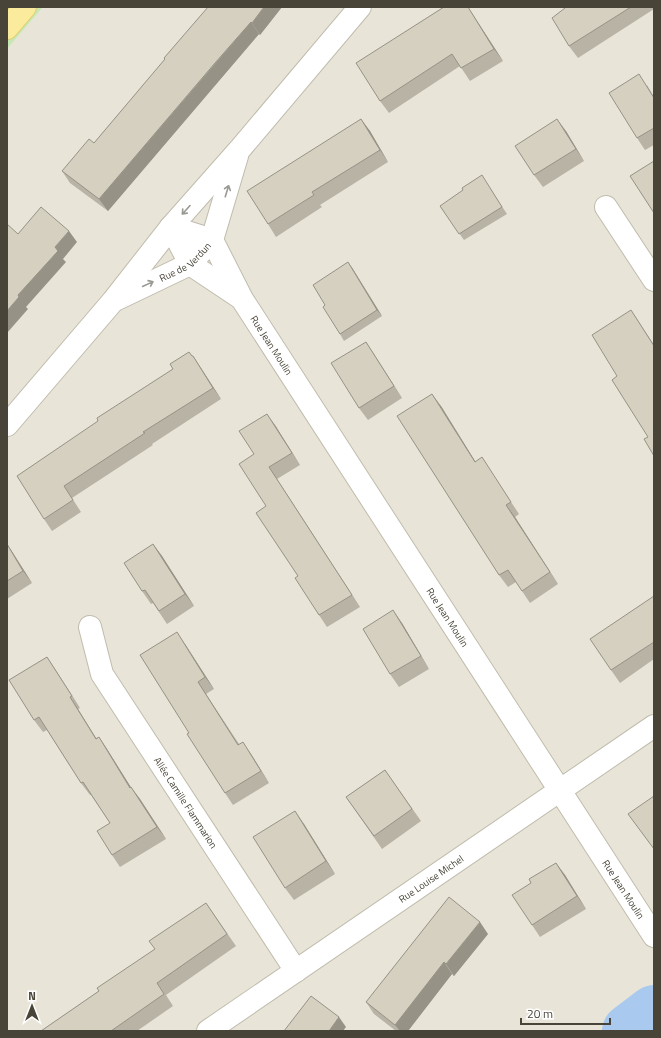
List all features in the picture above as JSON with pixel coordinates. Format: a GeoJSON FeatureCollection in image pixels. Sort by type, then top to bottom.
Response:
{"type":"FeatureCollection","features":[{"type":"Feature","properties":{"kind":"main road"},"geometry":{"type":"LineString","coordinates":[[7,28],[25,7]]}},
{"type":"Feature","properties":{"kind":"street","name":"Rue de Verdun"},"geometry":{"type":"LineString","coordinates":[[7,425],[113,301],[171,227],[240,149],[360,7]]}},
{"type":"Feature","properties":{"kind":"street","name":"Rue de Verdun"},"geometry":{"type":"LineString","coordinates":[[113,301],[190,264],[212,240],[240,149]]}},
{"type":"Feature","properties":{"kind":"street"},"geometry":{"type":"LineString","coordinates":[[606,207],[654,280]]}},
{"type":"Feature","properties":{"kind":"street"},"geometry":{"type":"LineString","coordinates":[[171,227],[212,240]]}},
{"type":"Feature","properties":{"kind":"street","name":"Rue Jean Moulin"},"geometry":{"type":"LineString","coordinates":[[171,227],[190,264],[242,299]]}},
{"type":"Feature","properties":{"kind":"street","name":"Rue Jean Moulin"},"geometry":{"type":"LineString","coordinates":[[212,240],[242,299],[654,936]]}},
{"type":"Feature","properties":{"kind":"street","name":"Allée Camille Flammarion"},"geometry":{"type":"LineString","coordinates":[[90,628],[102,674],[296,971]]}},
{"type":"Feature","properties":{"kind":"street","name":"Rue Louise Michel"},"geometry":{"type":"LineString","coordinates":[[208,1031],[654,726]]}},
{"type":"Feature","properties":{"kind":"shaded area"},"geometry":{"type":"Polygon","coordinates":[[[43,7],[654,7],[654,1031],[7,1031],[7,49],[43,7]]]}},
{"type":"Feature","properties":{"kind":"green space"},"geometry":{"type":"Polygon","coordinates":[[[7,7],[43,7],[7,49],[7,7]]]}},
{"type":"Feature","properties":{"kind":"building"},"geometry":{"type":"Polygon","coordinates":[[[208,7],[264,7],[252,23],[251,22],[215,63],[99,199],[62,171],[89,139],[94,143],[208,7]]]}},
{"type":"Feature","properties":{"kind":"building"},"geometry":{"type":"Polygon","coordinates":[[[444,7],[468,7],[494,49],[461,68],[452,54],[380,101],[356,63],[444,7]]]}},
{"type":"Feature","properties":{"kind":"building"},"geometry":{"type":"Polygon","coordinates":[[[564,7],[631,7],[569,46],[552,18],[565,8],[564,7]]]}},
{"type":"Feature","properties":{"kind":"building"},"geometry":{"type":"Polygon","coordinates":[[[639,74],[654,98],[654,128],[637,138],[609,93],[639,74]]]}},
{"type":"Feature","properties":{"kind":"building"},"geometry":{"type":"Polygon","coordinates":[[[361,119],[380,150],[312,192],[314,195],[268,224],[247,191],[361,119]]]}},
{"type":"Feature","properties":{"kind":"building"},"geometry":{"type":"Polygon","coordinates":[[[557,119],[576,149],[534,175],[515,146],[557,119]]]}},
{"type":"Feature","properties":{"kind":"building"},"geometry":{"type":"Polygon","coordinates":[[[654,161],[654,213],[630,176],[654,161]]]}},
{"type":"Feature","properties":{"kind":"building"},"geometry":{"type":"Polygon","coordinates":[[[482,175],[502,207],[459,234],[440,206],[463,190],[462,188],[482,175]]]}},
{"type":"Feature","properties":{"kind":"building"},"geometry":{"type":"Polygon","coordinates":[[[41,207],[69,231],[55,247],[58,251],[18,295],[19,297],[7,311],[7,224],[18,234],[41,207]]]}},
{"type":"Feature","properties":{"kind":"building"},"geometry":{"type":"Polygon","coordinates":[[[348,262],[377,310],[340,334],[323,307],[325,305],[313,285],[348,262]]]}},
{"type":"Feature","properties":{"kind":"building"},"geometry":{"type":"Polygon","coordinates":[[[631,310],[654,346],[654,456],[644,439],[648,437],[612,380],[617,376],[592,335],[631,310]]]}},
{"type":"Feature","properties":{"kind":"building"},"geometry":{"type":"Polygon","coordinates":[[[366,342],[394,386],[359,408],[331,363],[366,342]]]}},
{"type":"Feature","properties":{"kind":"building"},"geometry":{"type":"Polygon","coordinates":[[[189,352],[213,388],[143,432],[145,433],[64,486],[73,500],[44,519],[17,476],[98,421],[97,418],[173,369],[170,364],[189,352]]]}},
{"type":"Feature","properties":{"kind":"building"},"geometry":{"type":"Polygon","coordinates":[[[432,394],[475,462],[482,457],[511,502],[506,505],[550,572],[522,591],[508,570],[499,575],[397,416],[432,394]]]}},
{"type":"Feature","properties":{"kind":"building"},"geometry":{"type":"Polygon","coordinates":[[[267,414],[292,453],[269,467],[352,595],[319,615],[295,578],[298,576],[256,513],[266,506],[239,464],[254,454],[239,431],[267,414]]]}},
{"type":"Feature","properties":{"kind":"building"},"geometry":{"type":"Polygon","coordinates":[[[7,544],[23,571],[7,581],[7,544]]]}},
{"type":"Feature","properties":{"kind":"building"},"geometry":{"type":"Polygon","coordinates":[[[153,544],[185,594],[159,611],[145,590],[142,591],[124,563],[153,544]]]}},
{"type":"Feature","properties":{"kind":"building"},"geometry":{"type":"Polygon","coordinates":[[[654,596],[654,642],[611,670],[590,639],[654,596]]]}},
{"type":"Feature","properties":{"kind":"building"},"geometry":{"type":"Polygon","coordinates":[[[393,610],[421,656],[390,674],[363,629],[393,610]]]}},
{"type":"Feature","properties":{"kind":"building"},"geometry":{"type":"Polygon","coordinates":[[[177,632],[205,677],[198,682],[238,745],[243,742],[261,771],[225,793],[187,734],[189,733],[140,655],[177,632]]]}},
{"type":"Feature","properties":{"kind":"building"},"geometry":{"type":"Polygon","coordinates":[[[47,657],[72,696],[70,697],[96,739],[99,737],[130,788],[131,787],[157,827],[112,855],[97,831],[110,823],[83,782],[81,783],[39,717],[34,720],[9,680],[47,657]]]}},
{"type":"Feature","properties":{"kind":"building"},"geometry":{"type":"Polygon","coordinates":[[[385,770],[412,809],[374,836],[346,797],[385,770]]]}},
{"type":"Feature","properties":{"kind":"building"},"geometry":{"type":"Polygon","coordinates":[[[654,796],[654,849],[628,814],[654,796]]]}},
{"type":"Feature","properties":{"kind":"building"},"geometry":{"type":"Polygon","coordinates":[[[295,811],[326,861],[285,888],[253,837],[295,811]]]}},
{"type":"Feature","properties":{"kind":"building"},"geometry":{"type":"Polygon","coordinates":[[[556,863],[577,896],[532,925],[512,895],[531,883],[529,879],[556,863]]]}},
{"type":"Feature","properties":{"kind":"building"},"geometry":{"type":"Polygon","coordinates":[[[449,897],[480,922],[446,964],[444,962],[395,1025],[366,1002],[449,897]]]}},
{"type":"Feature","properties":{"kind":"building"},"geometry":{"type":"Polygon","coordinates":[[[206,903],[227,934],[157,983],[164,994],[111,1031],[41,1031],[99,991],[97,988],[155,949],[149,941],[206,903]]]}},
{"type":"Feature","properties":{"kind":"building"},"geometry":{"type":"Polygon","coordinates":[[[311,996],[339,1017],[329,1031],[284,1031],[311,996]]]}},
{"type":"Feature","properties":{"kind":"waterway"},"geometry":{"type":"LineString","coordinates":[[629,1031],[654,1012]]}}]}
